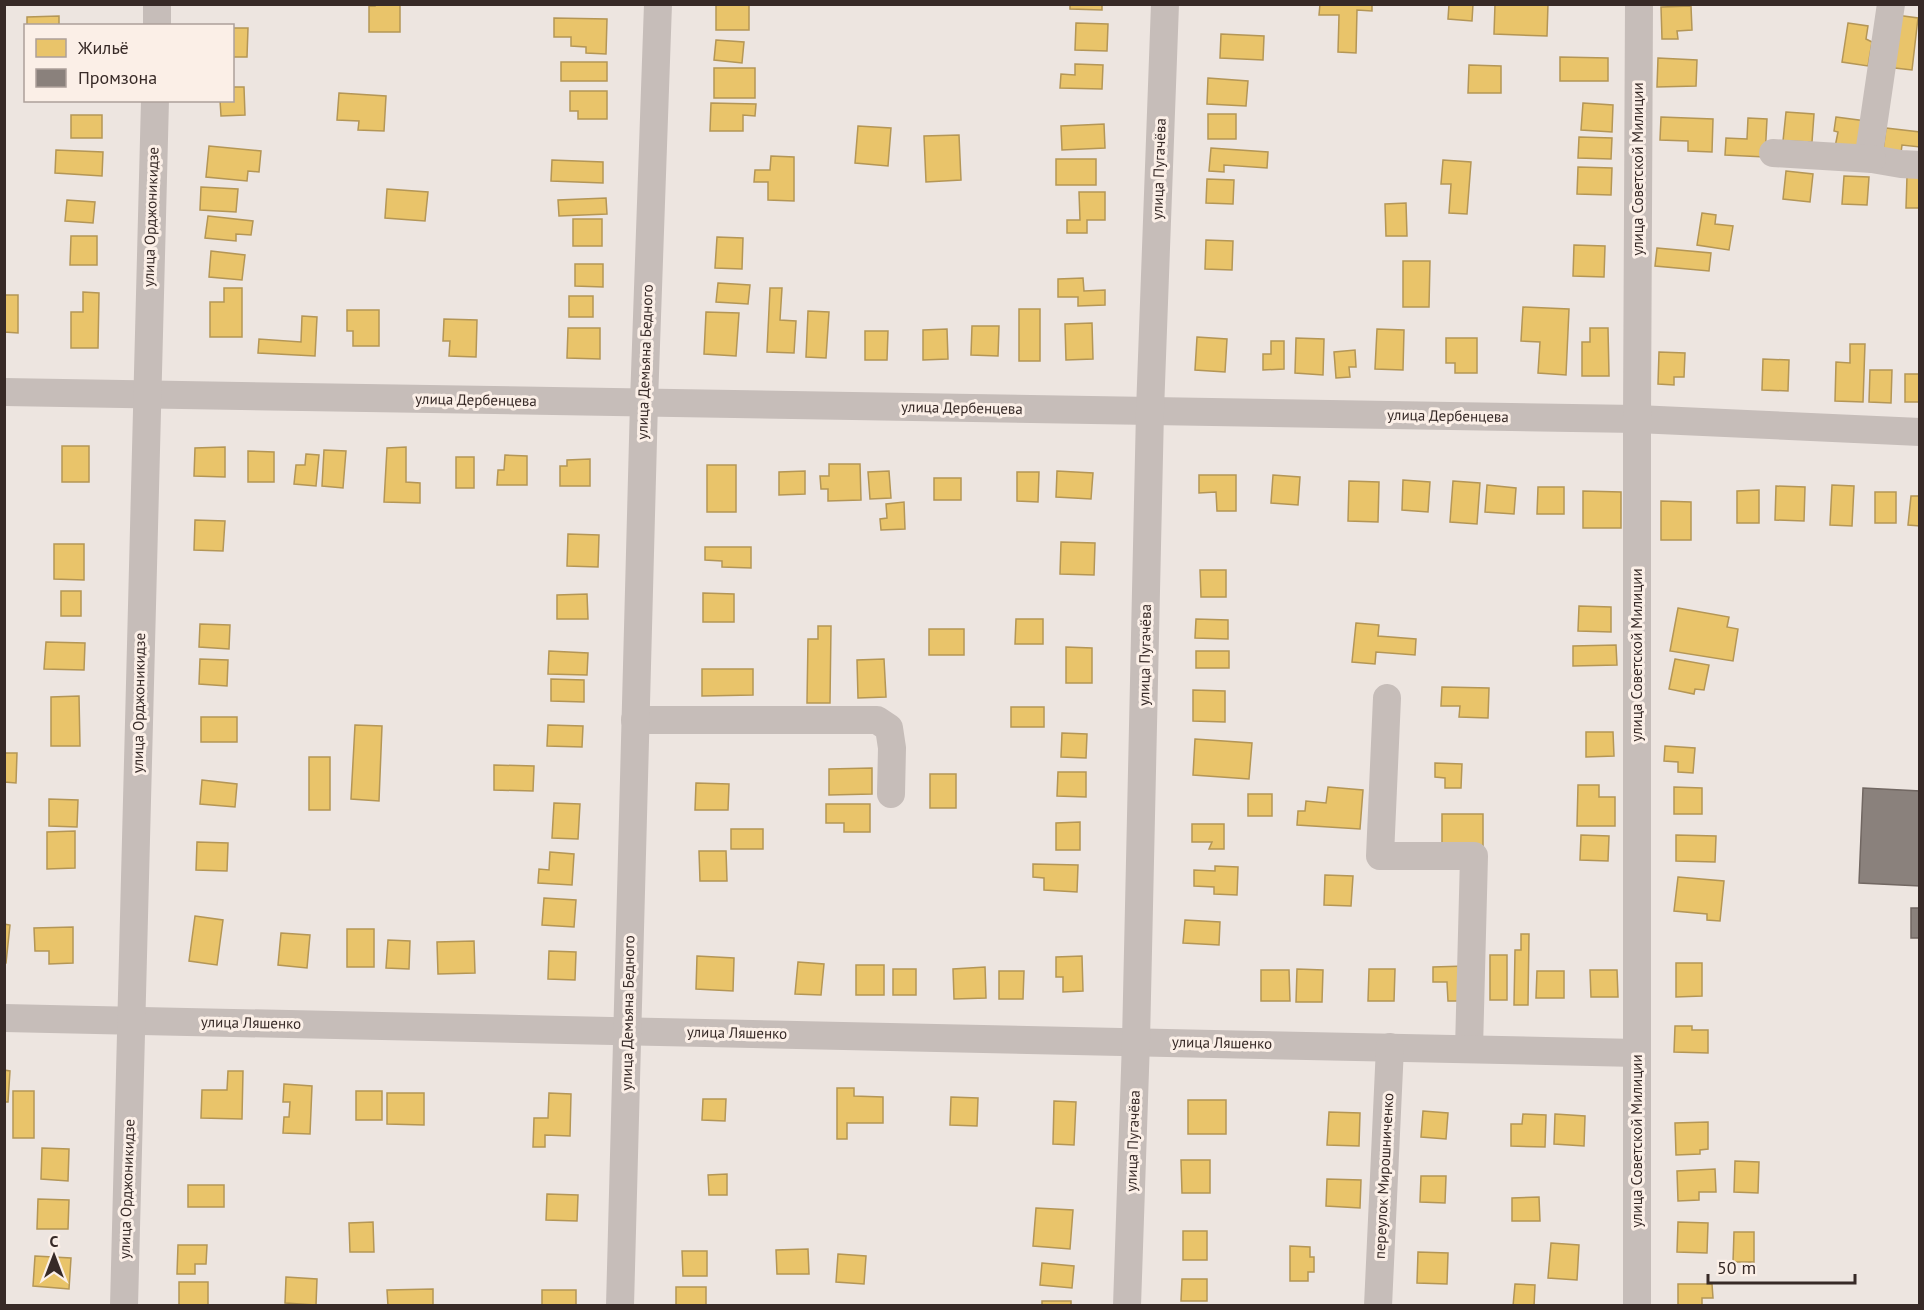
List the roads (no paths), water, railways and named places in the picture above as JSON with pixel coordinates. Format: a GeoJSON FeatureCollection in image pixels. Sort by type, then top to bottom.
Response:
{"type":"FeatureCollection","features":[{"type":"Feature","properties":{"kind":"street"},"geometry":{"type":"LineString","coordinates":[[157,4],[157,24]]}},
{"type":"Feature","properties":{"kind":"street","name":"улица Демьяна Бедного"},"geometry":{"type":"LineString","coordinates":[[621,1305],[644,402],[658,4]]}},
{"type":"Feature","properties":{"kind":"street","name":"улица Пугачёва"},"geometry":{"type":"LineString","coordinates":[[1127,1305],[1136,1041],[1150,411],[1165,4]]}},
{"type":"Feature","properties":{"kind":"street","name":"улица Советской Милиции"},"geometry":{"type":"LineString","coordinates":[[1637,1305],[1639,4]]}},
{"type":"Feature","properties":{"kind":"street"},"geometry":{"type":"LineString","coordinates":[[1872,159],[1870,147],[1891,4]]}},
{"type":"Feature","properties":{"kind":"street","name":"улица Орджоникидзе"},"geometry":{"type":"LineString","coordinates":[[124,1305],[154,102]]}},
{"type":"Feature","properties":{"kind":"street"},"geometry":{"type":"LineString","coordinates":[[1773,153],[1872,159],[1920,165]]}},
{"type":"Feature","properties":{"kind":"street","name":"улица Дербенцева"},"geometry":{"type":"LineString","coordinates":[[4,392],[1637,419],[1920,432]]}},
{"type":"Feature","properties":{"kind":"street"},"geometry":{"type":"LineString","coordinates":[[1387,698],[1380,856],[1474,856],[1468,1049]]}},
{"type":"Feature","properties":{"kind":"street"},"geometry":{"type":"LineString","coordinates":[[635,720],[877,720],[889,728],[892,748],[891,794]]}},
{"type":"Feature","properties":{"kind":"street","name":"улица Ляшенко"},"geometry":{"type":"LineString","coordinates":[[4,1018],[1637,1053]]}},
{"type":"Feature","properties":{"kind":"street","name":"переулок Мирошниченко"},"geometry":{"type":"LineString","coordinates":[[1378,1305],[1390,1047]]}}]}
